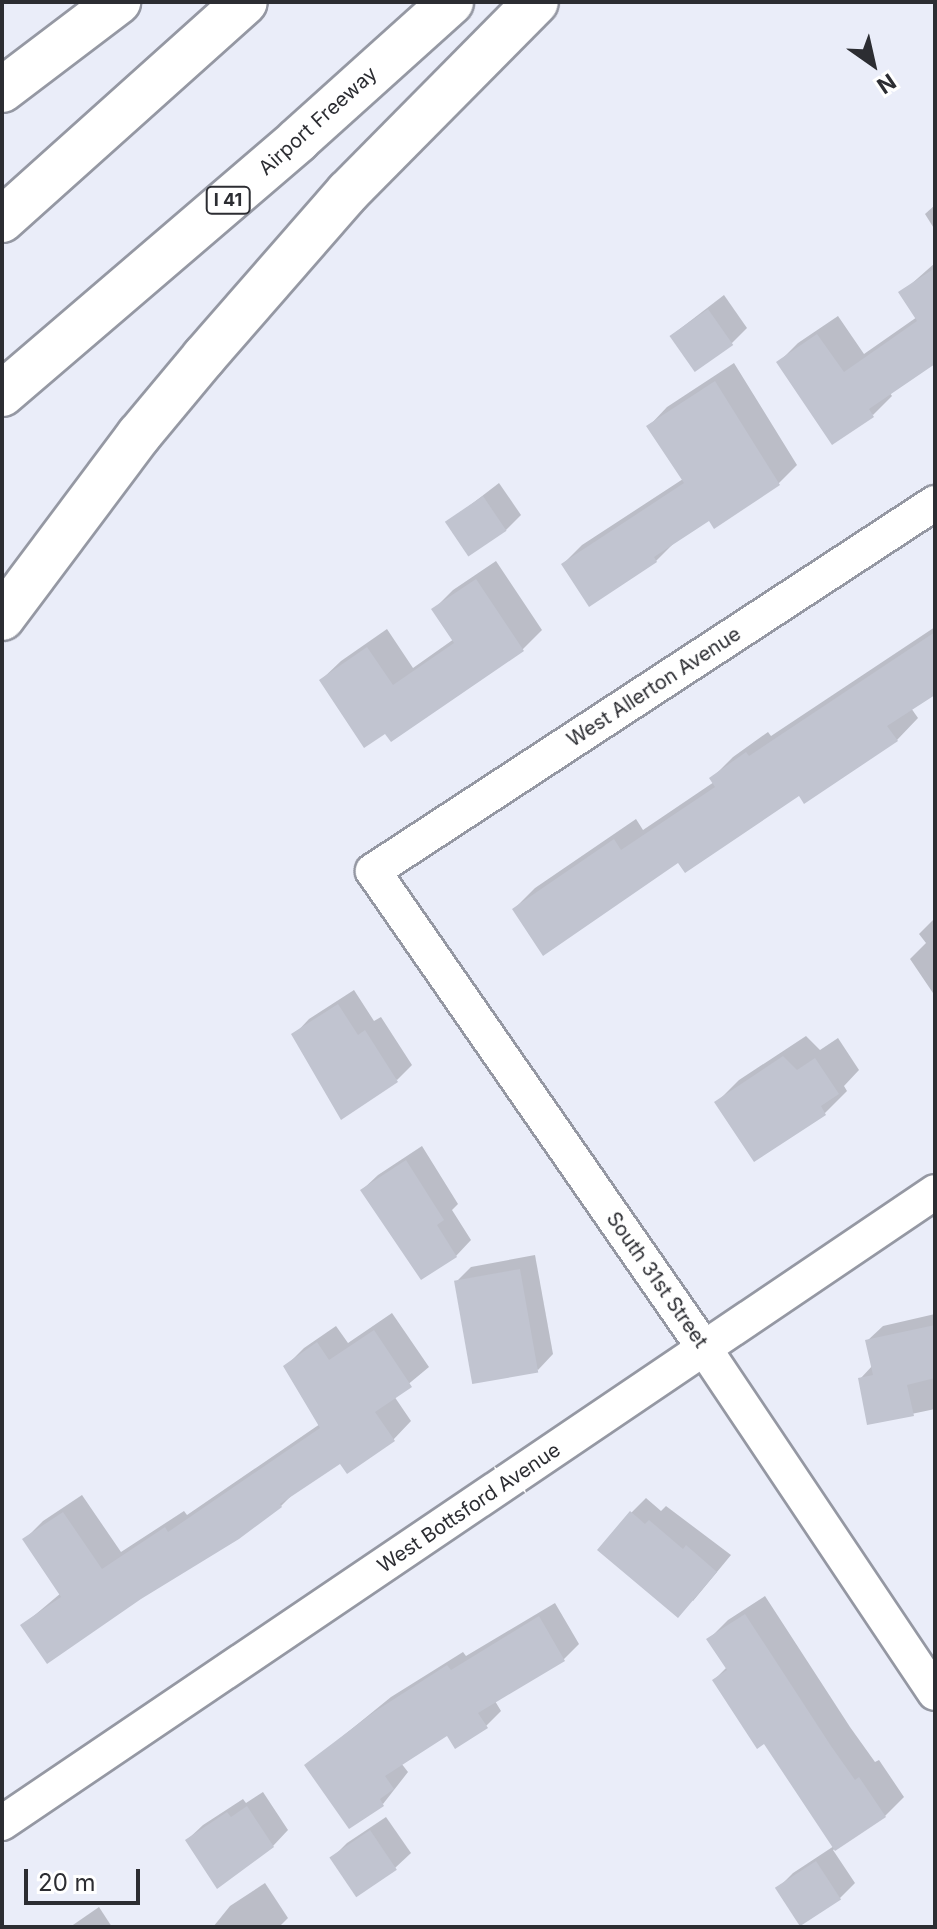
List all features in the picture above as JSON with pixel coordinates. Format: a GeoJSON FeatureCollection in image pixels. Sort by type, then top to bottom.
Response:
{"type":"FeatureCollection","features":[{"type":"Feature","properties":{"kind":"highway"},"geometry":{"type":"LineString","coordinates":[[2,90],[118,2]]}},
{"type":"Feature","properties":{"kind":"highway"},"geometry":{"type":"LineString","coordinates":[[2,220],[245,2]]}},
{"type":"Feature","properties":{"kind":"highway","name":"Airport Freeway"},"geometry":{"type":"LineString","coordinates":[[2,394],[298,140],[451,2]]}},
{"type":"Feature","properties":{"kind":"highway"},"geometry":{"type":"LineString","coordinates":[[2,618],[139,435],[235,322],[348,192],[536,2]]}},
{"type":"Feature","properties":{"kind":"street","name":"West Allerton Avenue"},"geometry":{"type":"LineString","coordinates":[[373,871],[935,503]]}},
{"type":"Feature","properties":{"kind":"street","name":"South 31st Street"},"geometry":{"type":"LineString","coordinates":[[373,871],[704,1348],[935,1693]]}},
{"type":"Feature","properties":{"kind":"street","name":"West Bottsford Avenue"},"geometry":{"type":"LineString","coordinates":[[2,1823],[935,1192]]}},
{"type":"Feature","properties":{"kind":"building"},"geometry":{"type":"Polygon","coordinates":[[[935,268],[935,364],[869,409],[874,417],[832,445],[776,362],[817,334],[844,372],[917,321],[898,292],[935,268]]]}},
{"type":"Feature","properties":{"kind":"building"},"geometry":{"type":"Polygon","coordinates":[[[708,309],[733,345],[695,372],[669,336],[708,309]]]}},
{"type":"Feature","properties":{"kind":"building"},"geometry":{"type":"Polygon","coordinates":[[[715,381],[780,485],[714,529],[709,521],[654,557],[657,562],[589,607],[561,564],[684,483],[646,426],[715,381]]]}},
{"type":"Feature","properties":{"kind":"building"},"geometry":{"type":"Polygon","coordinates":[[[483,496],[506,531],[468,557],[445,522],[483,496]]]}},
{"type":"Feature","properties":{"kind":"building"},"geometry":{"type":"Polygon","coordinates":[[[476,579],[524,651],[391,742],[385,734],[364,748],[319,680],[367,647],[393,685],[454,643],[431,609],[476,579]]]}},
{"type":"Feature","properties":{"kind":"building"},"geometry":{"type":"Polygon","coordinates":[[[935,632],[935,695],[887,726],[898,741],[804,804],[799,796],[685,873],[678,863],[543,956],[512,909],[614,839],[621,850],[715,787],[709,778],[746,752],[749,756],[935,632]]]}},
{"type":"Feature","properties":{"kind":"building"},"geometry":{"type":"Polygon","coordinates":[[[338,1004],[358,1035],[365,1030],[398,1082],[341,1120],[291,1034],[338,1004]]]}},
{"type":"Feature","properties":{"kind":"building"},"geometry":{"type":"Polygon","coordinates":[[[783,1056],[797,1070],[815,1058],[839,1094],[821,1106],[826,1115],[754,1162],[714,1102],[783,1056]]]}},
{"type":"Feature","properties":{"kind":"building"},"geometry":{"type":"Polygon","coordinates":[[[406,1160],[444,1220],[437,1225],[457,1257],[421,1280],[360,1190],[406,1160]]]}},
{"type":"Feature","properties":{"kind":"building"},"geometry":{"type":"Polygon","coordinates":[[[520,1269],[538,1372],[472,1384],[454,1281],[520,1269]]]}},
{"type":"Feature","properties":{"kind":"building"},"geometry":{"type":"Polygon","coordinates":[[[935,1325],[935,1378],[907,1385],[914,1416],[867,1425],[858,1378],[873,1375],[865,1340],[935,1325]]]}},
{"type":"Feature","properties":{"kind":"building"},"geometry":{"type":"Polygon","coordinates":[[[374,1330],[412,1387],[375,1412],[395,1441],[347,1474],[340,1464],[280,1504],[282,1507],[239,1539],[141,1599],[47,1664],[20,1625],[61,1597],[22,1539],[63,1512],[102,1569],[165,1527],[168,1532],[320,1428],[283,1366],[317,1342],[329,1360],[374,1330]]]}},
{"type":"Feature","properties":{"kind":"building"},"geometry":{"type":"Polygon","coordinates":[[[630,1511],[645,1524],[649,1520],[683,1549],[686,1545],[717,1572],[678,1618],[597,1550],[630,1511]]]}},
{"type":"Feature","properties":{"kind":"building"},"geometry":{"type":"Polygon","coordinates":[[[745,1614],[831,1746],[855,1780],[859,1777],[886,1817],[835,1851],[764,1744],[757,1749],[712,1680],[727,1670],[706,1639],[745,1614]]]}},
{"type":"Feature","properties":{"kind":"building"},"geometry":{"type":"Polygon","coordinates":[[[539,1616],[565,1661],[478,1713],[488,1728],[455,1749],[447,1736],[385,1776],[394,1789],[380,1799],[384,1806],[349,1829],[304,1765],[374,1712],[447,1665],[451,1670],[539,1616]]]}},
{"type":"Feature","properties":{"kind":"building"},"geometry":{"type":"Polygon","coordinates":[[[247,1806],[274,1847],[217,1889],[185,1840],[227,1812],[231,1817],[247,1806]]]}},
{"type":"Feature","properties":{"kind":"building"},"geometry":{"type":"Polygon","coordinates":[[[370,1830],[397,1870],[356,1897],[329,1857],[370,1830]]]}},
{"type":"Feature","properties":{"kind":"building"},"geometry":{"type":"Polygon","coordinates":[[[816,1861],[841,1900],[800,1926],[775,1888],[816,1861]]]}}]}
